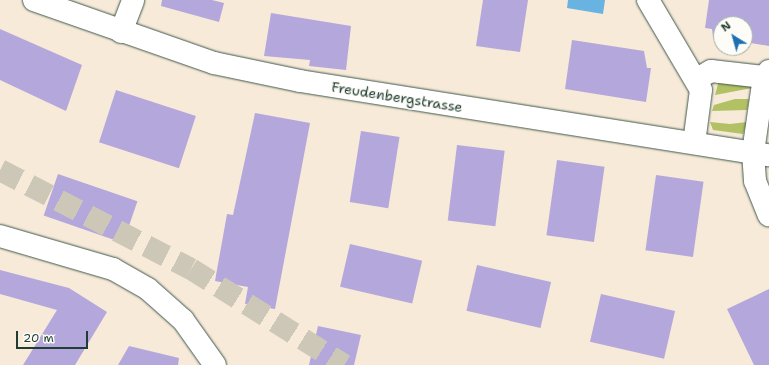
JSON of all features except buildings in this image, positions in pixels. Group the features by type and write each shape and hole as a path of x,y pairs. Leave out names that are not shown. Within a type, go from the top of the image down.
{"street":[{"name":"Freudenbergstrasse","path":"34,0 120,32 214,63 300,81 761,154"},
{"path":"120,32 133,0"},
{"path":"648,0 697,79 701,90 694,143"},
{"path":"697,79 711,71 767,74 761,154 755,181 769,215"},
{"path":"0,236 113,269 148,289 183,320 215,365"}],"green space":[{"path":"719,80 751,84 752,88 715,95"},
{"path":"735,99 749,99 747,110 712,111 714,105"},
{"path":"710,122 730,124 747,122 743,134 713,130"}],"water":[{"path":"568,0 605,0 603,14 567,8"}],"tunnel":[{"path":"0,170 191,269 344,365"}]}
